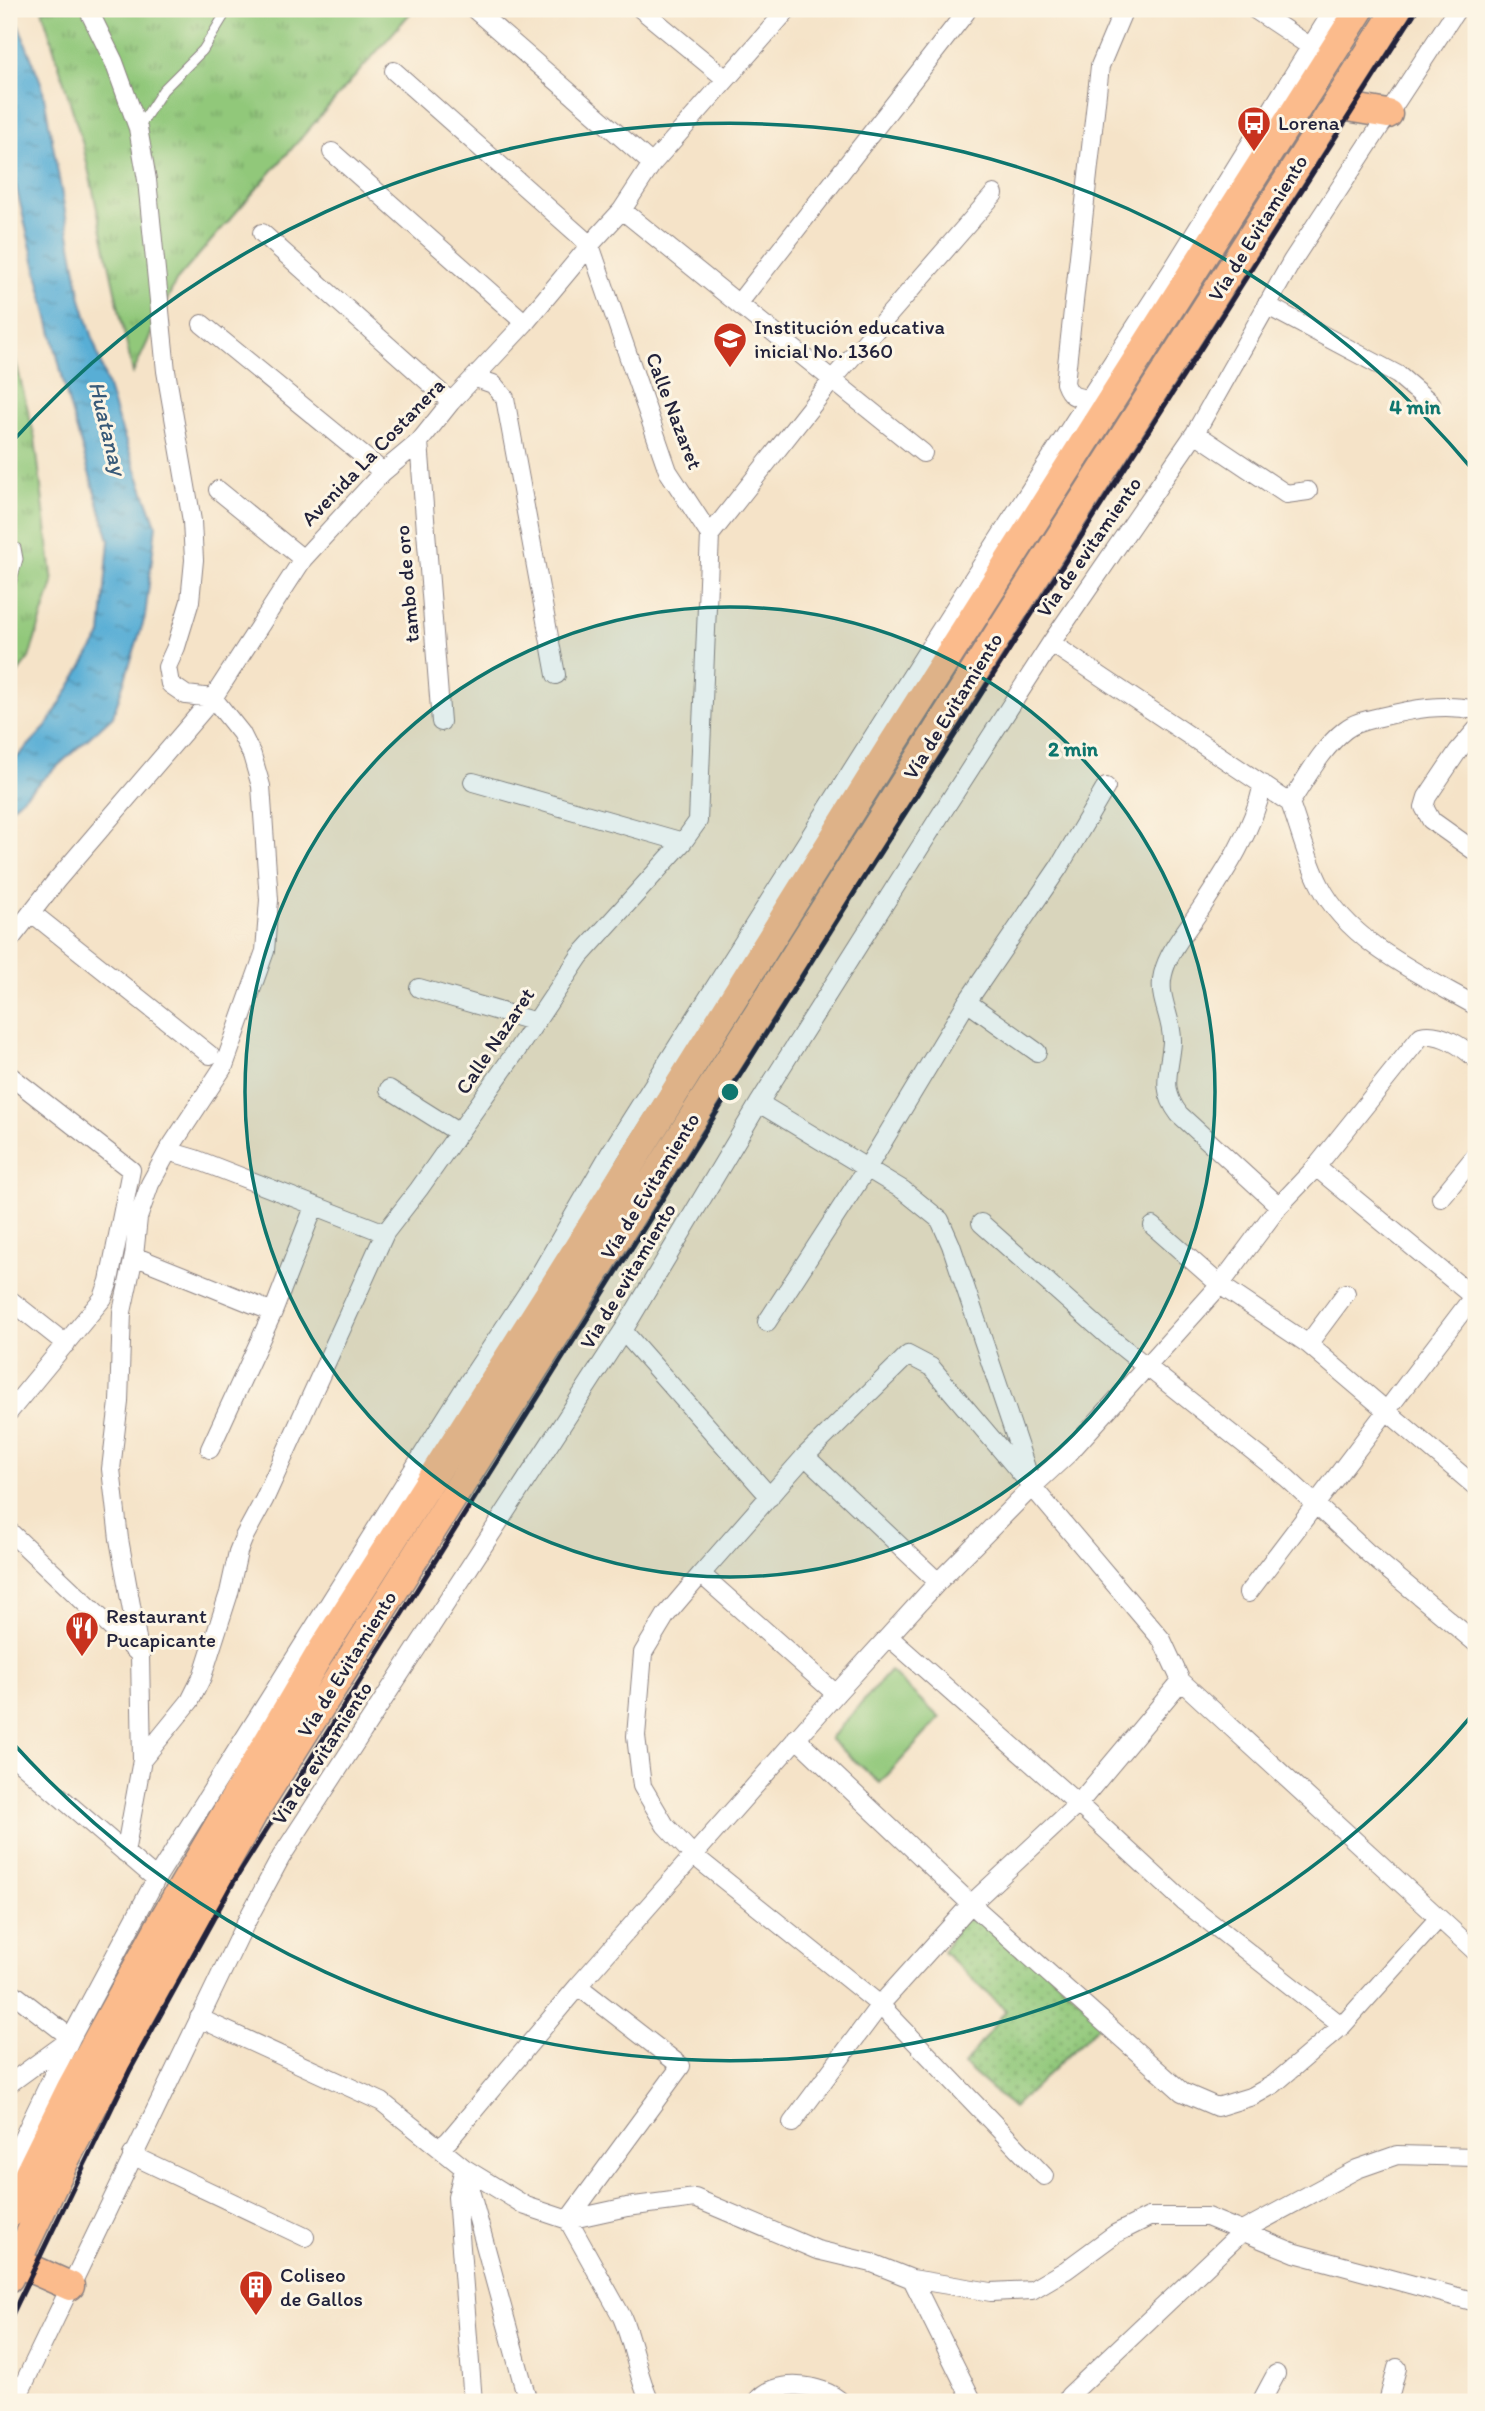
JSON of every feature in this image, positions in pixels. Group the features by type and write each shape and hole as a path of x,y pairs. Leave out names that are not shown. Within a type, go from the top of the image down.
{"highway":[{"name":"Vía de Evitamiento","path":"9,2214 71,2088 166,1915 319,1655 490,1388 880,762 1360,9"},
{"name":"Vía de Evitamiento","path":"13,2270 67,2156 137,2022 254,1812 1397,9"},
{"path":"1336,105 1388,114"},
{"path":"13,2270 70,2286"}],"street":[{"path":"88,9 114,62 138,128 147,180 166,371 192,521 194,560 190,601 167,667 170,684 186,695 213,698 241,733 261,786 269,900 265,951 224,1066 168,1151 150,1184 138,1219 134,1256 122,1312 119,1402 111,1469 119,1539 141,1655 142,1760"},
{"path":"474,9 652,163"},
{"path":"640,9 726,79"},
{"name":"Avenida La Costanera","path":"9,941 56,881 213,698 303,559 383,472 419,442 451,402 525,323 622,210 652,163 788,9"},
{"path":"1089,399 1073,397 1068,393 1065,383 1100,66 1124,9"},
{"path":"1254,9 1311,47"},
{"path":"9,2166 71,2038 156,1879 461,1392 541,1272 610,1153 1174,267 1334,9"},
{"name":"Via de evitamiento","path":"15,2402 132,2154 245,1924 281,1857 623,1331 759,1103 1051,643 1195,433 1292,261 1457,9"},
{"path":"738,304 966,10"},
{"path":"394,71 590,245"},
{"path":"332,152 525,323"},
{"path":"710,535 833,379 994,194"},
{"path":"622,210 923,453"},
{"path":"262,233 451,402"},
{"name":"Calle Nazaret","path":"125,1853 142,1760 190,1701 202,1677 244,1537 264,1500 384,1233 459,1133 580,956 683,842 698,821 710,535 668,471 590,245"},
{"path":"1266,305 1398,375 1431,403"},
{"path":"202,324 383,472"},
{"path":"476,378 493,384 505,398 556,676"},
{"path":"1195,433 1286,494 1308,491"},
{"name":"tambo de oro","path":"419,442 441,722"},
{"path":"218,490 303,559"},
{"path":"1051,643 1290,803 1320,886 1346,921 1373,946 1476,1006"},
{"path":"1290,803 1342,732 1352,725 1415,709 1442,706 1476,710"},
{"path":"1476,730 1427,797 1424,807 1431,820 1476,852"},
{"path":"473,782 683,842"},
{"path":"1263,784 1255,815 1217,884 1172,954 1164,972 1161,990 1172,1034 1167,1081 1169,1101 1179,1114 1279,1206"},
{"path":"767,1322 867,1168 967,1002 1059,867 1106,787"},
{"path":"32,913 210,1055"},
{"path":"419,988 536,1022"},
{"path":"967,1002 1037,1052"},
{"path":"440,2148 692,1854 796,1738 938,1582 1068,1454 1148,1367 1220,1285 1279,1206 1316,1167 1421,1036 1427,1034 1461,1045 1476,1059"},
{"path":"9,1074 131,1170 103,1298 9,1412"},
{"path":"389,1088 459,1133"},
{"path":"759,1103 903,1190 940,1220 956,1258 1032,1487"},
{"path":"168,1151 195,1159 384,1233"},
{"path":"1441,1198 1476,1154"},
{"path":"1248,1593 1475,1296 1316,1167"},
{"path":"210,1449 272,1312 314,1207"},
{"path":"981,1223 1107,1335 1287,1478 1368,1553 1476,1643"},
{"path":"1153,1226 1220,1285 1308,1344 1476,1487"},
{"path":"134,1256 272,1312"},
{"path":"1308,1344 1346,1293"},
{"path":"9,1299 66,1344"},
{"path":"623,1331 770,1497"},
{"path":"1044,2176 880,2005 692,1854 665,1825 642,1786 636,1736 643,1653 666,1615 805,1456 908,1355 931,1367 1162,1640 1181,1681 1476,1952"},
{"path":"805,1456 938,1582"},
{"path":"9,1531 141,1655"},
{"path":"701,1574 836,1694"},
{"path":"889,1637 1184,1901 1342,2026"},
{"path":"792,2123 880,2005 971,1904 1078,1804 1181,1681"},
{"path":"796,1738 971,1904 1182,2092 1217,2106 1253,2096 1274,2084 1342,2026 1438,1919"},
{"path":"9,1753 156,1879"},
{"path":"568,2220 681,2066 578,1986"},
{"path":"9,1990 71,2038"},
{"path":"199,2018 382,2102 464,2168 526,2206 568,2220 627,2207 695,2198 817,2250 872,2263 912,2279 991,2292 1032,2290 1066,2270 1115,2234 1149,2217 1207,2217 1295,2253 1476,2302"},
{"path":"9,2084 71,2038"},
{"path":"132,2154 305,2237"},
{"path":"1070,2402 1069,2396 1244,2230 1357,2169 1397,2155 1476,2157"},
{"path":"464,2168 457,2197 473,2402"},
{"path":"464,2168 528,2402"},
{"path":"568,2220 622,2317 650,2402"},
{"path":"912,2279 973,2402"},
{"path":"1388,2402 1397,2368"},
{"path":"1261,2402 1276,2374"},
{"path":"755,2402 759,2397 780,2388 799,2385 829,2392 841,2402"}],"lane":[{"path":"138,128 163,90 203,50 228,9"},
{"path":"9,547 16,548 18,559 9,590"}],"green space":[{"path":"42,9 414,9 176,281 133,373 83,145"},
{"path":"9,335 35,438 53,583 29,658 9,684"},
{"path":"890,1671 940,1718 880,1783 830,1739"},
{"path":"971,1904 1104,2021 1013,2108 964,2065 1006,2010 943,1952"}],"water":[{"name":"Huatanay","path":"9,9 12,9 42,85 81,299 118,420 156,525 145,617 113,716 9,810 9,766 46,727 101,635 109,540 69,404 9,158"}],"railway":[{"path":"9,2321 130,2070 233,1883 858,887 1417,9"}],"place":[{"name":"Lorena","path":"1254,153"},
{"name":"Institución educativa inicial No. 1360","path":"730,369"},
{"name":"Restaurant Pucapicante","path":"82,1658"},
{"name":"Coliseo de Gallos","path":"256,2317"}]}
